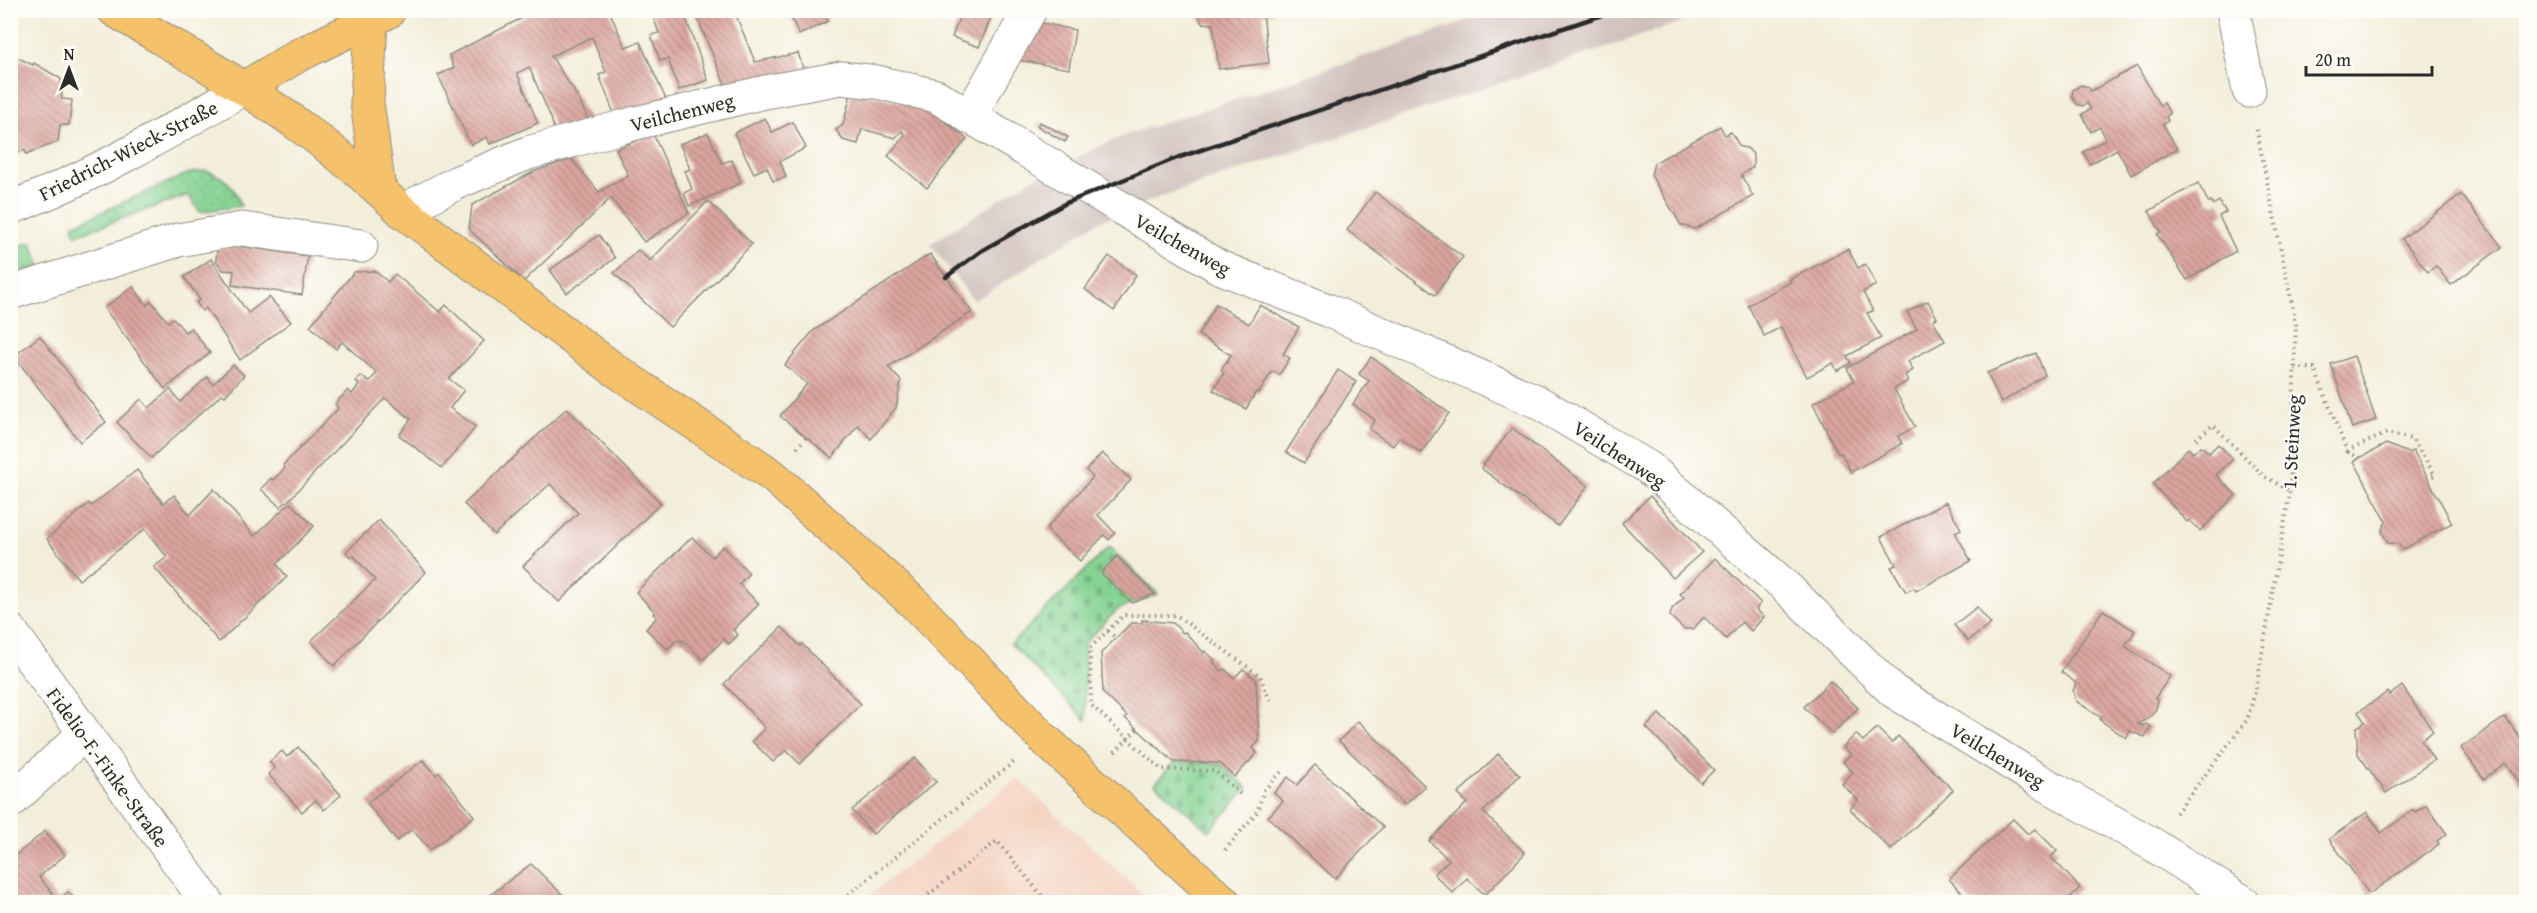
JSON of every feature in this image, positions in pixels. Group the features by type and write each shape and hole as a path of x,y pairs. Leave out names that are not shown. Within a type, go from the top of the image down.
{"main road":[{"path":"114,10 244,88 304,129 391,200 615,370 773,476 914,603 1043,738 1224,903"},
{"path":"244,88 297,56 381,15"},
{"path":"381,15 367,102 391,200"}],"street":[{"path":"969,117 1030,10"},
{"path":"2234,10 2249,91"},
{"name":"Veilchenweg","path":"391,200 458,182 528,153 636,123 765,92 841,78 877,82 936,96 1219,267 1328,310 1536,401 1649,468 1785,586 1893,691 2038,780 2152,844 2243,903"},
{"name":"Friedrich-Wieck-Straße","path":"10,208 140,149 244,88"},
{"path":"10,293 178,240 242,229 361,246"},
{"name":"Fidelio-F.-Finke-Straße","path":"10,630 207,903"},
{"path":"10,802 84,734"}],"path":[{"name":"1. Steinweg","path":"2152,844 2247,720 2256,688 2290,492 2296,324 2249,91"},
{"path":"2295,368 2314,368 2347,451 2360,458"},
{"path":"2196,439 2212,425 2264,476 2290,492"},
{"path":"2347,451 2387,433 2412,439 2435,475 2428,478"},
{"path":"1240,794 1215,771 1161,769 1091,705 1090,648 1124,615 1176,615 1260,676 1271,703"},
{"path":"1108,631 1116,638"},
{"path":"1249,675 1253,670"},
{"path":"1120,746 1137,729"},
{"path":"839,903 1043,738"},
{"path":"1220,855 1257,812 1264,790 1281,772"},
{"path":"919,903 997,841 1047,903"}],"shaded area":[{"path":"1496,11 1715,11 1160,197 1098,222 974,301 930,244 1030,180 1125,135"},
{"path":"1017,778 1152,902 861,902"}],"green space":[{"path":"207,171 229,184 236,193 241,206 200,212 188,195 76,235 73,225 189,173"},
{"path":"31,242 41,266 11,275 11,249"},
{"path":"1109,547 1158,594 1118,609 1084,644 1086,720 1011,644"},
{"path":"1174,762 1220,763 1248,788 1209,831 1155,784"}],"building":[{"path":"529,10 609,10 625,47 640,42 668,104 615,116 599,75 606,72 592,37 551,56 576,94 590,123 555,133 529,67 517,73 538,123 490,144 487,137 471,145 438,75 454,68 449,55 530,14"},
{"path":"663,10 683,10 708,80 679,90 668,59 660,61 651,35 659,33 652,14"},
{"path":"694,10 734,10 755,62 798,53 805,73 727,89"},
{"path":"788,10 824,10 828,21 799,35"},
{"path":"962,10 994,10 979,47 952,37"},
{"path":"1196,10 1273,10 1273,13 1263,14 1269,63 1219,69 1213,24 1202,23"},
{"path":"1042,23 1075,30 1069,69 1018,60"},
{"path":"10,54 33,65 34,63 61,79 62,99 72,100 69,125 60,125 58,142 26,154 25,150 10,156"},
{"path":"2137,66 2160,106 2164,103 2170,114 2166,116 2168,121 2163,124 2177,149 2131,175 2117,149 2090,164 2083,152 2106,139 2100,127 2091,132 2082,114 2091,109 2087,103 2083,106 2077,104 2072,97 2073,90 2081,85 2088,87 2091,91"},
{"path":"852,90 929,109 967,139 927,188 888,156 905,135 902,131 895,138 862,129 858,144 843,140 836,130 843,125"},
{"path":"765,118 772,132 793,122 806,148 780,161 786,177 773,181 767,167 754,173 734,133"},
{"path":"1040,122 1068,137 1065,142 1037,126"},
{"path":"1720,126 1725,135 1731,132 1740,147 1747,148 1753,154 1753,167 1741,175 1753,196 1695,229 1681,225 1651,175 1654,163"},
{"path":"708,133 722,163 732,160 741,183 689,206 684,193 692,189 685,171 690,169 680,144"},
{"path":"653,134 689,213 644,242 611,198 524,281 469,229 472,205 535,171 572,159 599,192 628,175 616,149"},
{"path":"2198,183 2209,203 2211,201 2213,205 2219,201 2226,212 2219,216 2236,251 2187,280 2157,234 2161,232 2149,211"},
{"path":"1375,192 1463,257 1435,295 1347,230"},
{"path":"2461,194 2502,247 2451,285 2436,266 2428,272 2402,239"},
{"path":"708,201 752,244 670,327 614,273 638,250 650,261"},
{"path":"599,235 615,258 567,293 550,270"},
{"path":"238,246 308,256 302,295 232,285 234,271 223,270 216,261 217,249"},
{"path":"1848,249 1858,268 1865,264 1876,285 1863,292 1873,311 1867,313 1881,338 1847,356 1851,363 1837,371 1833,363 1807,377 1781,327 1764,336 1748,305"},
{"path":"930,254 972,312 888,367 901,381 896,408 871,439 858,425 832,458 780,416 807,384 785,365 813,331"},
{"path":"1109,256 1136,275 1114,311 1085,289"},
{"path":"211,259 248,313 269,297 291,322 240,360 206,308 202,311 196,302 200,300 184,277"},
{"path":"375,271 388,282 395,274 440,312 446,305 484,341 449,379 464,390 450,408 476,427 442,468 399,435 411,419 385,398 280,507 261,489 285,468 283,465 336,411 338,408 335,404 348,390 352,394 359,385 356,381 361,376 369,382 377,373 342,342 336,349 310,326 354,272"},
{"path":"133,287 147,305 151,301 168,322 173,318 185,332 191,328 210,353 165,389 104,308"},
{"path":"1928,301 1937,318 1933,320 1945,341 1908,361 1913,370 1905,375 1908,381 1894,389 1915,427 1898,436 1902,444 1851,472 1841,453 1838,454 1813,403 1854,381 1847,368 1917,329 1907,312"},
{"path":"1216,304 1249,324 1260,305 1299,327 1283,354 1290,358 1279,375 1272,371 1246,409 1213,390 1224,373 1221,370 1231,355 1198,335"},
{"path":"40,336 106,422 80,442 14,356"},
{"path":"2036,353 2045,375 2001,403 1987,373"},
{"path":"2354,356 2376,420 2352,428 2331,364"},
{"path":"1371,357 1449,413 1421,453 1399,437 1393,446 1369,429 1375,420 1353,404 1369,381 1359,374"},
{"path":"233,365 244,375 225,396 222,394 151,458 117,422 141,399 149,408 170,389 180,402 207,377 213,384"},
{"path":"1338,370 1356,382 1304,463 1286,452"},
{"path":"567,408 661,503 559,602 523,566 578,513 550,484 494,535 464,504"},
{"path":"1512,428 1588,486 1558,526 1481,468"},
{"path":"2218,444 2233,459 2216,475 2236,495 2200,531 2189,520 2187,522 2153,484 2188,448 2193,453 2201,446 2209,453"},
{"path":"2386,444 2408,453 2413,451 2452,523 2402,550 2399,544 2388,543 2382,532 2386,521 2354,461"},
{"path":"1102,453 1131,480 1098,515 1115,533 1109,540 1104,535 1080,561 1046,529 1093,477 1086,470"},
{"path":"137,470 163,503 174,495 190,515 214,489 254,536 290,503 314,526 277,564 287,577 219,642 154,567 167,557 145,529 79,580 47,539 89,503 91,506"},
{"path":"1650,496 1702,552 1673,578 1622,523"},
{"path":"1946,502 1961,529 1955,532 1971,561 1916,591 1914,588 1906,592 1891,567 1896,565 1881,537"},
{"path":"379,520 426,572 334,666 311,641 375,580 354,556 351,558 346,552"},
{"path":"692,537 712,557 723,546 749,573 739,584 759,604 733,630 738,635 729,644 724,639 703,660 683,640 681,642 678,639 667,649 646,629 657,617 636,592"},
{"path":"1117,556 1155,594 1132,603 1101,573"},
{"path":"1715,558 1761,603 1756,609 1764,617 1751,631 1742,622 1726,639 1704,617 1693,629 1684,629 1670,616 1672,609 1684,597 1680,594"},
{"path":"1977,607 1991,624 1968,641 1954,625"},
{"path":"2103,610 2135,631 2125,646 2170,676 2155,698 2158,700 2156,709 2150,717 2138,724 2151,727 2145,737 2130,731 2126,738 2100,720 2102,718 2076,701 2073,691 2076,683 2061,672"},
{"path":"1142,620 1173,623 1183,633 1185,632 1204,653 1205,651 1215,660 1213,662 1222,671 1225,669 1234,678 1243,669 1256,679 1259,741 1253,748 1257,753 1235,777 1220,763 1174,762 1125,718 1127,716 1103,693 1101,653 1131,623 1142,623"},
{"path":"782,627 861,704 800,764 786,750 773,762 752,741 765,728 724,684"},
{"path":"1830,681 1858,708 1832,734 1804,707"},
{"path":"2402,686 2433,731 2421,741 2434,760 2386,793 2358,754 2356,728 2365,722 2358,712 2388,692 2390,695"},
{"path":"1659,714 1714,770 1701,783 1646,727"},
{"path":"2505,717 2526,746 2526,786 2524,788 2505,763 2484,779 2461,748"},
{"path":"1358,721 1425,786 1405,805 1339,741"},
{"path":"1877,728 1892,743 1898,736 1953,790 1891,850 1850,809 1858,800 1842,784 1853,772 1843,762 1851,754 1843,747 1856,734 1863,741"},
{"path":"298,747 341,795 324,810 316,800 302,812 268,774 275,768 269,762 282,751 287,757"},
{"path":"1498,754 1520,775 1483,812 1525,853 1485,895 1467,878 1453,893 1434,874 1449,860 1429,841 1467,803 1458,794"},
{"path":"915,758 936,782 873,834 852,810"},
{"path":"423,760 436,775 439,772 474,816 430,850 412,829 397,841 367,803"},
{"path":"1315,765 1383,827 1335,879 1268,817 1283,801 1274,793 1288,777 1297,785"},
{"path":"2426,805 2447,834 2437,841 2439,844 2369,894 2329,839 2367,812 2381,833 2413,810 2415,812"},
{"path":"2013,819 2028,834 2035,829 2057,851 2051,857 2080,888 2065,902 1971,902 1949,879"},
{"path":"45,831 65,855 39,877 58,900 68,892 77,902 10,902 10,860"},
{"path":"531,864 569,901 481,902"}],"railway":[{"path":"946,277 981,251 1066,203 1177,158 1617,10"}]}
